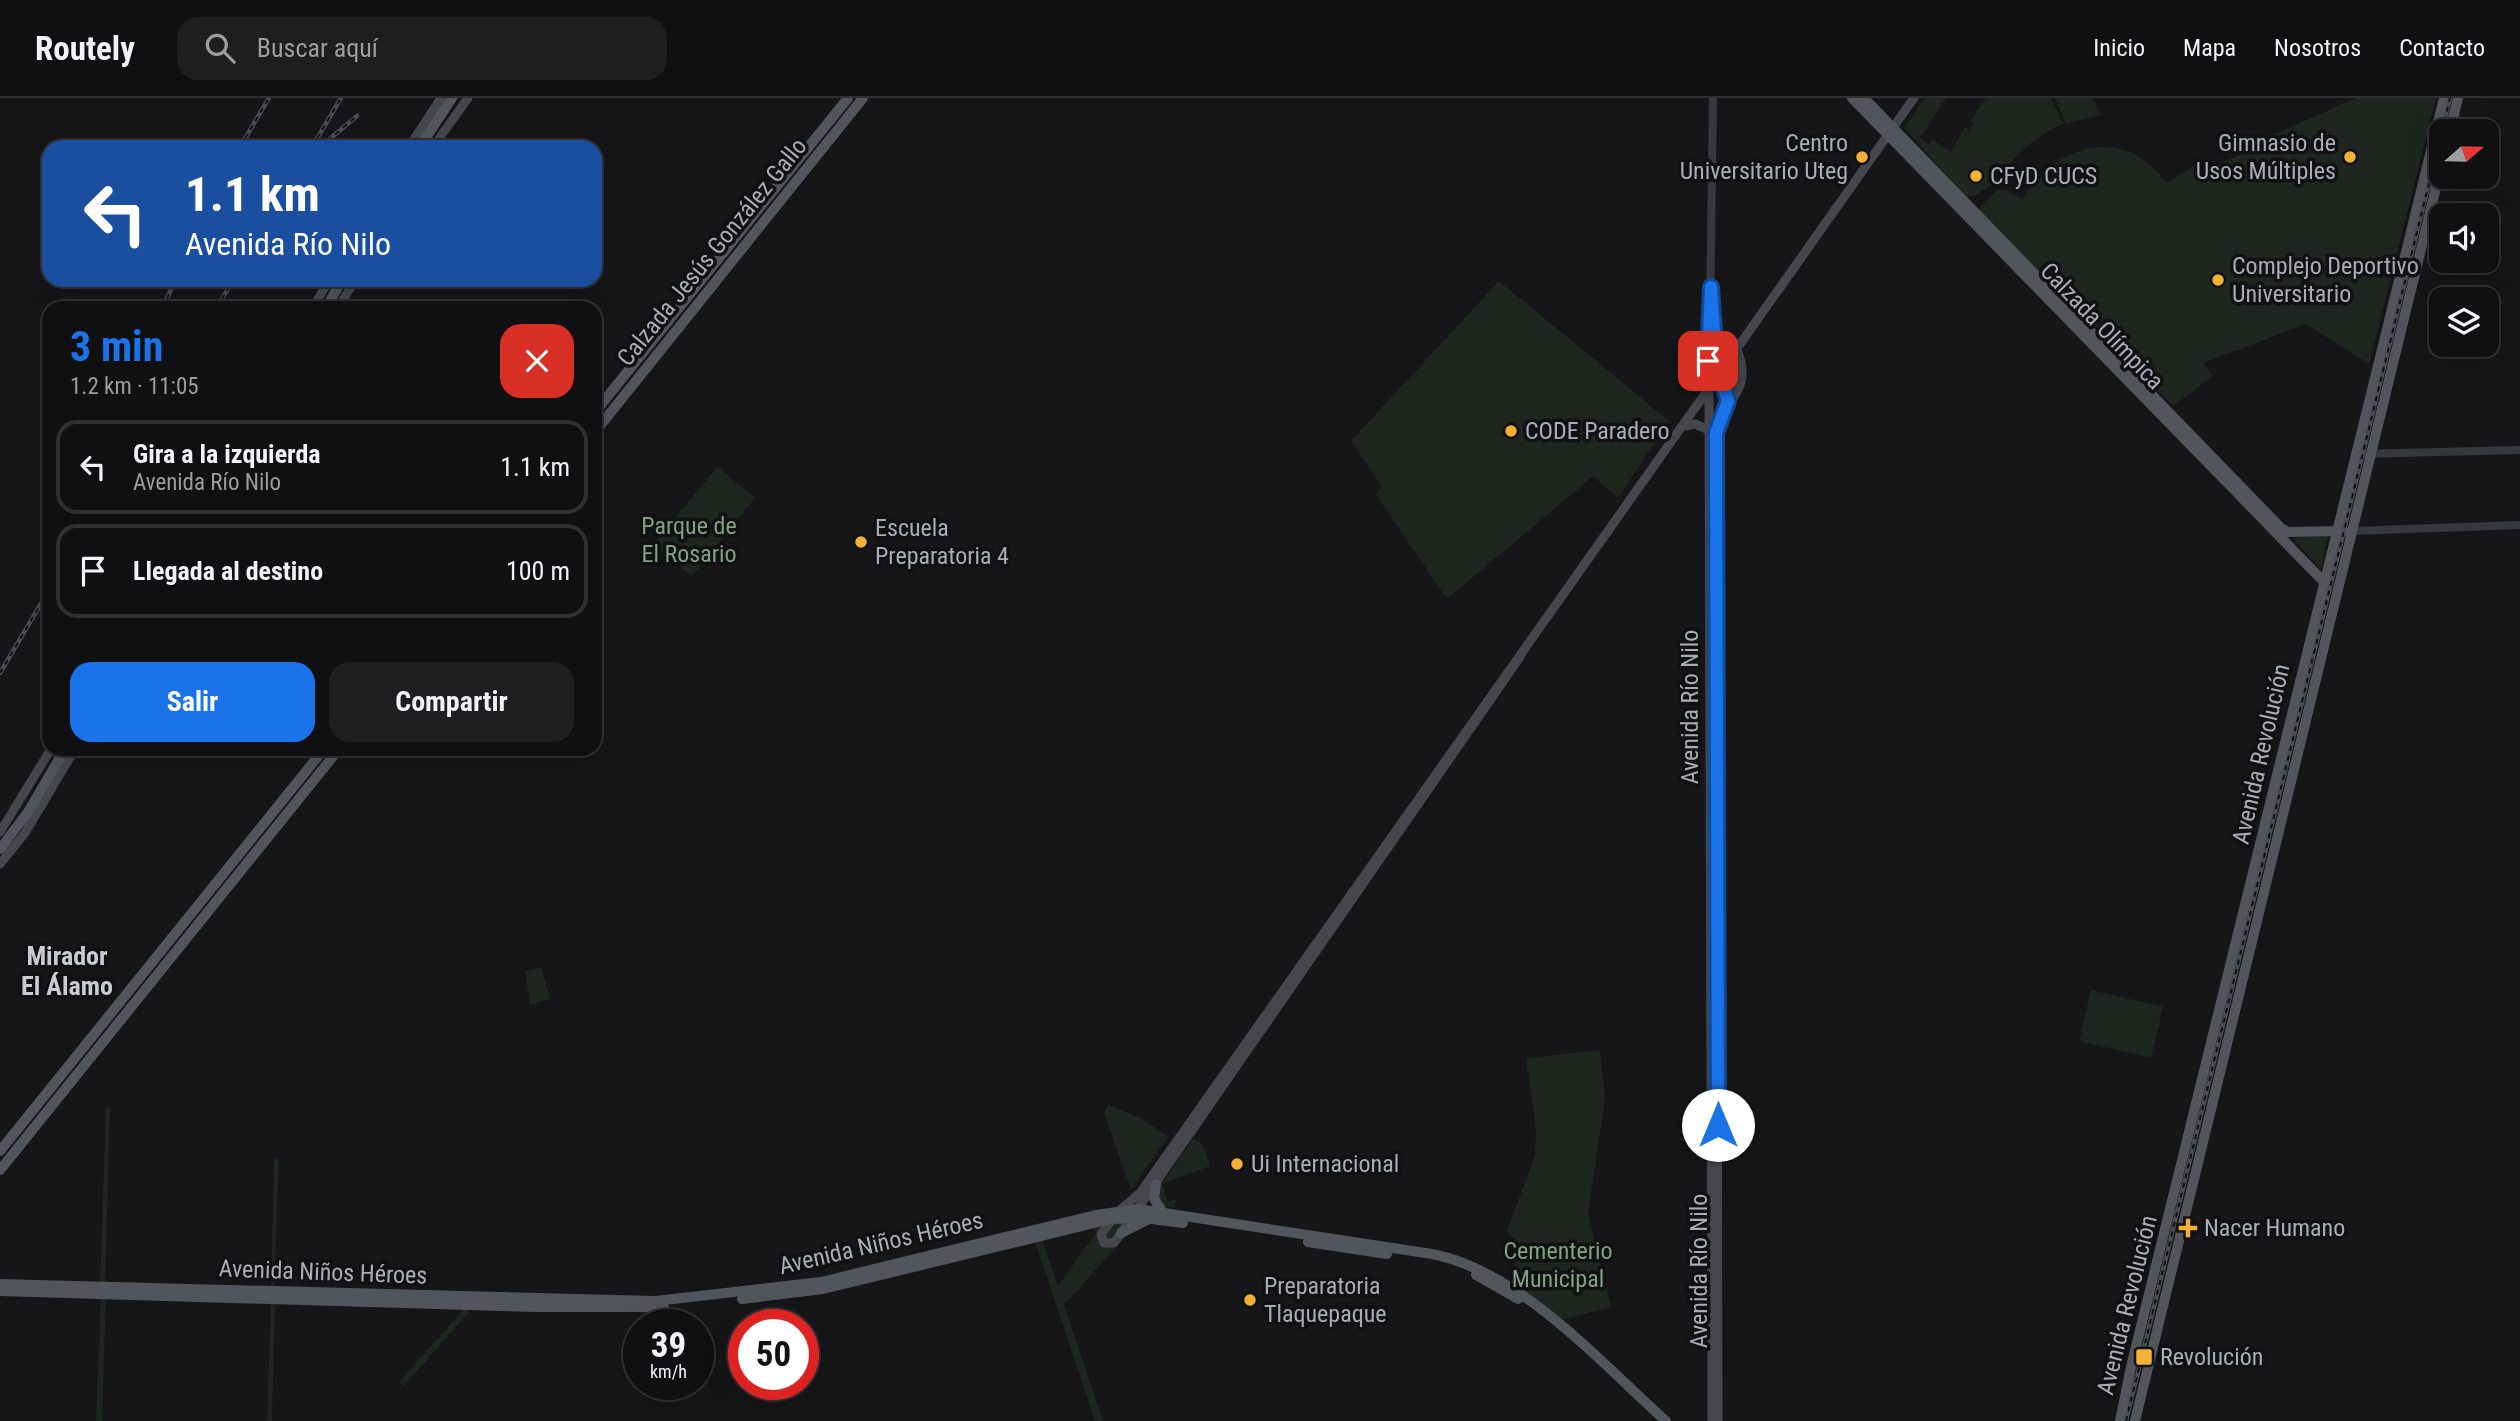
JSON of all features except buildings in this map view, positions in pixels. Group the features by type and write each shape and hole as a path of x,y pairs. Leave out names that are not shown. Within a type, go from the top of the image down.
{"main road":[{"path":"414,140 441,98"},
{"path":"425,140 452,98"},
{"path":"437,140 449,120 468,98"},
{"name":"Calzada Jesús González Gallo","path":"602,403 848,98"},
{"name":"Calzada Jesús González Gallo","path":"602,423 863,98"},
{"name":"Calzada Olímpica","path":"1852,98 1891,132 2281,528 2288,533 2351,531"},
{"name":"Calzada Olímpica","path":"1864,98 1891,132 2230,489 2324,581 2334,598"},
{"path":"1520,657 1135,1214 1111,1245 1102,1241 1101,1234 1111,1219 1140,1193 1914,98"},
{"name":"Avenida Revolución","path":"2120,1421 2444,98"},
{"path":"2453,119 2458,98"},
{"name":"Avenida Revolución","path":"2134,1421 2436,189"},
{"path":"723,272 734,242"},
{"path":"1728,409 1742,377 1742,365 1737,350"},
{"name":"Avenida Río Nilo","path":"1712,1421 1713,596 1716,433 1728,409 1728,395 1720,375"},
{"name":"Avenida Río Nilo","path":"1709,390 1713,596 1718,1421"},
{"path":"1684,426 1695,424 1709,429"},
{"path":"0,832 47,756"},
{"path":"0,849 28,812 61,756"},
{"path":"0,864 26,832 71,756"},
{"path":"0,1152 318,756"},
{"path":"0,1170 333,756"},
{"path":"255,833 276,828"},
{"path":"1156,1184 1155,1203 1167,1214"},
{"name":"Avenida Niños Héroes","path":"0,1284 656,1301 821,1282 1120,1210 1151,1218 1435,1261 1469,1272 1522,1301 1658,1421"},
{"name":"Avenida Niños Héroes","path":"0,1292 639,1309 823,1289 1111,1219 1135,1214 1167,1214 1432,1254 1465,1263 1500,1279 1526,1297 1666,1421"},
{"path":"1121,1233 1151,1218"}],"street":[{"name":"Avenida Río Nilo","path":"1709,390 1713,98"},
{"name":"Avenida Río Nilo","path":"1711,287 1715,361 1720,375"},
{"path":"2357,454 2370,456 2520,450"},
{"path":"2351,531 2520,525"}],"green space":[{"path":"1925,98 1946,98 1920,138 1929,145 1933,140 1951,152 1965,127 1969,130 1974,123 1971,120 1986,98 2051,98 2063,124 2027,146 1990,186 1967,197 1904,128"},
{"path":"2055,98 2093,98 2101,115 2066,123"},
{"name":"Complejo Deportivo Universitario","path":"2356,98 2436,98 2369,364 2306,324 2203,363 2213,376 2173,406 1978,210 1997,190 2006,190 2022,199 2036,180 2053,165 2072,154 2091,148 2112,147 2131,153 2150,164 2166,183 2202,161 2206,169 2245,153 2262,140"},
{"name":"CODE Paradero","path":"1499,281 1669,421 1618,498 1593,476 1447,599 1376,495 1382,487 1351,441"},
{"name":"Parque de El Rosario","path":"717,467 755,498 692,576 653,545"},
{"path":"2328,536 2321,570 2292,538"},
{"path":"541,967 550,999 530,1005 525,971"},
{"path":"2091,990 2163,1007 2151,1058 2079,1041"},
{"name":"Cementerio Municipal","path":"1600,1050 1605,1098 1588,1213 1611,1307 1560,1320 1519,1287 1513,1254 1520,1248 1507,1230 1535,1156 1536,1128 1526,1058"},
{"path":"1108,1105 1142,1119 1168,1137 1131,1189 1104,1113"},
{"path":"106,1107 110,1109 105,1286 100,1287"},
{"path":"1194,1138 1202,1144 1210,1166 1162,1184 1168,1202 1176,1199 1175,1207 1164,1206 1157,1194 1158,1189"},
{"path":"274,1158 279,1158 274,1288 271,1289"},
{"path":"1123,1222 1128,1234 1064,1305 1103,1421 1095,1421 1035,1242 1042,1240 1058,1286 1096,1233 1094,1228"},
{"path":"101,1295 106,1296 102,1421 96,1421"},
{"path":"275,1300 272,1421 267,1421 271,1301"},
{"path":"465,1308 469,1312 404,1386 399,1382"}],"railway":[{"path":"244,140 269,98"},
{"path":"316,140 341,98"},
{"path":"2445,119 2450,98"},
{"path":"328,140 357,116"},
{"path":"2126,1421 2429,183"},
{"path":"166,301 172,287"},
{"path":"221,301 229,287"},
{"path":"0,673 42,602"}],"place":[{"name":"Centro Universitario Uteg","path":"1862,157"},
{"name":"Gimnasio de Usos Múltiples","path":"2350,157"},
{"name":"CFyD CUCS","path":"1976,176"},
{"name":"Complejo Deportivo Universitario","path":"2218,280"},
{"name":"CODE Paradero","path":"1511,431"},
{"name":"Escuela Preparatoria 4","path":"861,542"},
{"name":"Ui Internacional","path":"1237,1164"},
{"name":"Nacer Humano","path":"2188,1228"},
{"name":"Preparatoria Tlaquepaque","path":"1250,1300"},
{"name":"Revolución","path":"2144,1357"}],"district":[{"name":"Mirador El Álamo","path":"67,970"}],"route":[{"path":"1708,361 1711,287 1716,365 1728,395 1728,409 1716,433 1718,1125"}]}
